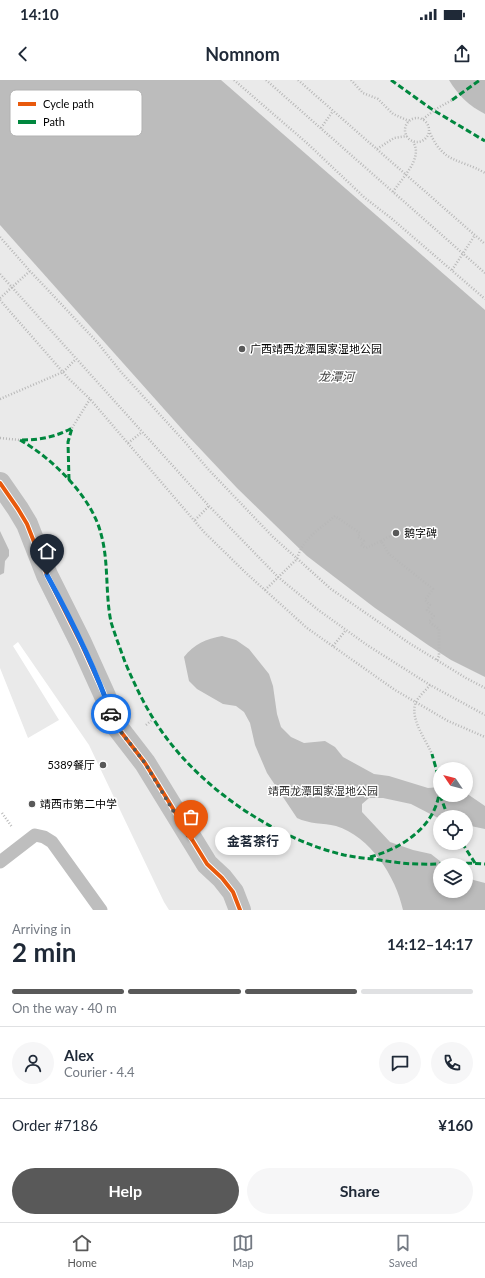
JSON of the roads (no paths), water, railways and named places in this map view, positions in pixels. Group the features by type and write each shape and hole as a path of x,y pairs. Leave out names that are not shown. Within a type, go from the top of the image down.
{"street":[{"path":"0,483 27,524 47,575 81,643 118,728 145,763 191,841 207,864 222,878 233,892 240,910"}],"lane":[{"path":"0,862 35,835 44,837 52,842 101,910"}],"water":[{"name":"龙潭河","path":"0,80 221,80 485,310 485,677 451,660 428,645 375,608 307,556 237,488 189,437 0,225"},
{"path":"449,80 485,80 485,114 464,100"},
{"path":"0,531 9,550 9,556 5,561 4,573 0,575"},
{"path":"222,636 236,640 249,649 269,674 273,686 277,714 281,727 291,737 304,743 325,741 335,747 343,757 374,774 389,776 428,788 433,788 433,802 473,802 473,798 485,806 485,829 473,826 473,810 433,810 433,815 411,804 383,798 369,798 362,804 362,812 390,842 413,850 431,854 436,858 433,858 433,898 473,898 473,880 485,883 485,910 403,910 400,897 388,872 380,859 360,839 348,831 336,826 297,818 267,773 255,745 250,723 244,712 236,706 223,704 197,689 189,681 184,657 188,652 201,643"}],"place":[{"name":"广西靖西龙潭国家湿地公园","path":"242,349"},
{"name":"鹅字碑","path":"396,533"},
{"name":"5389餐厅","path":"103,765"},
{"name":"靖西市第二中学","path":"32,804"},
{"name":"金茗茶行","path":"191,841"}],"park label":[{"name":"靖西龙潭国家湿地公园","path":"323,791"}]}
